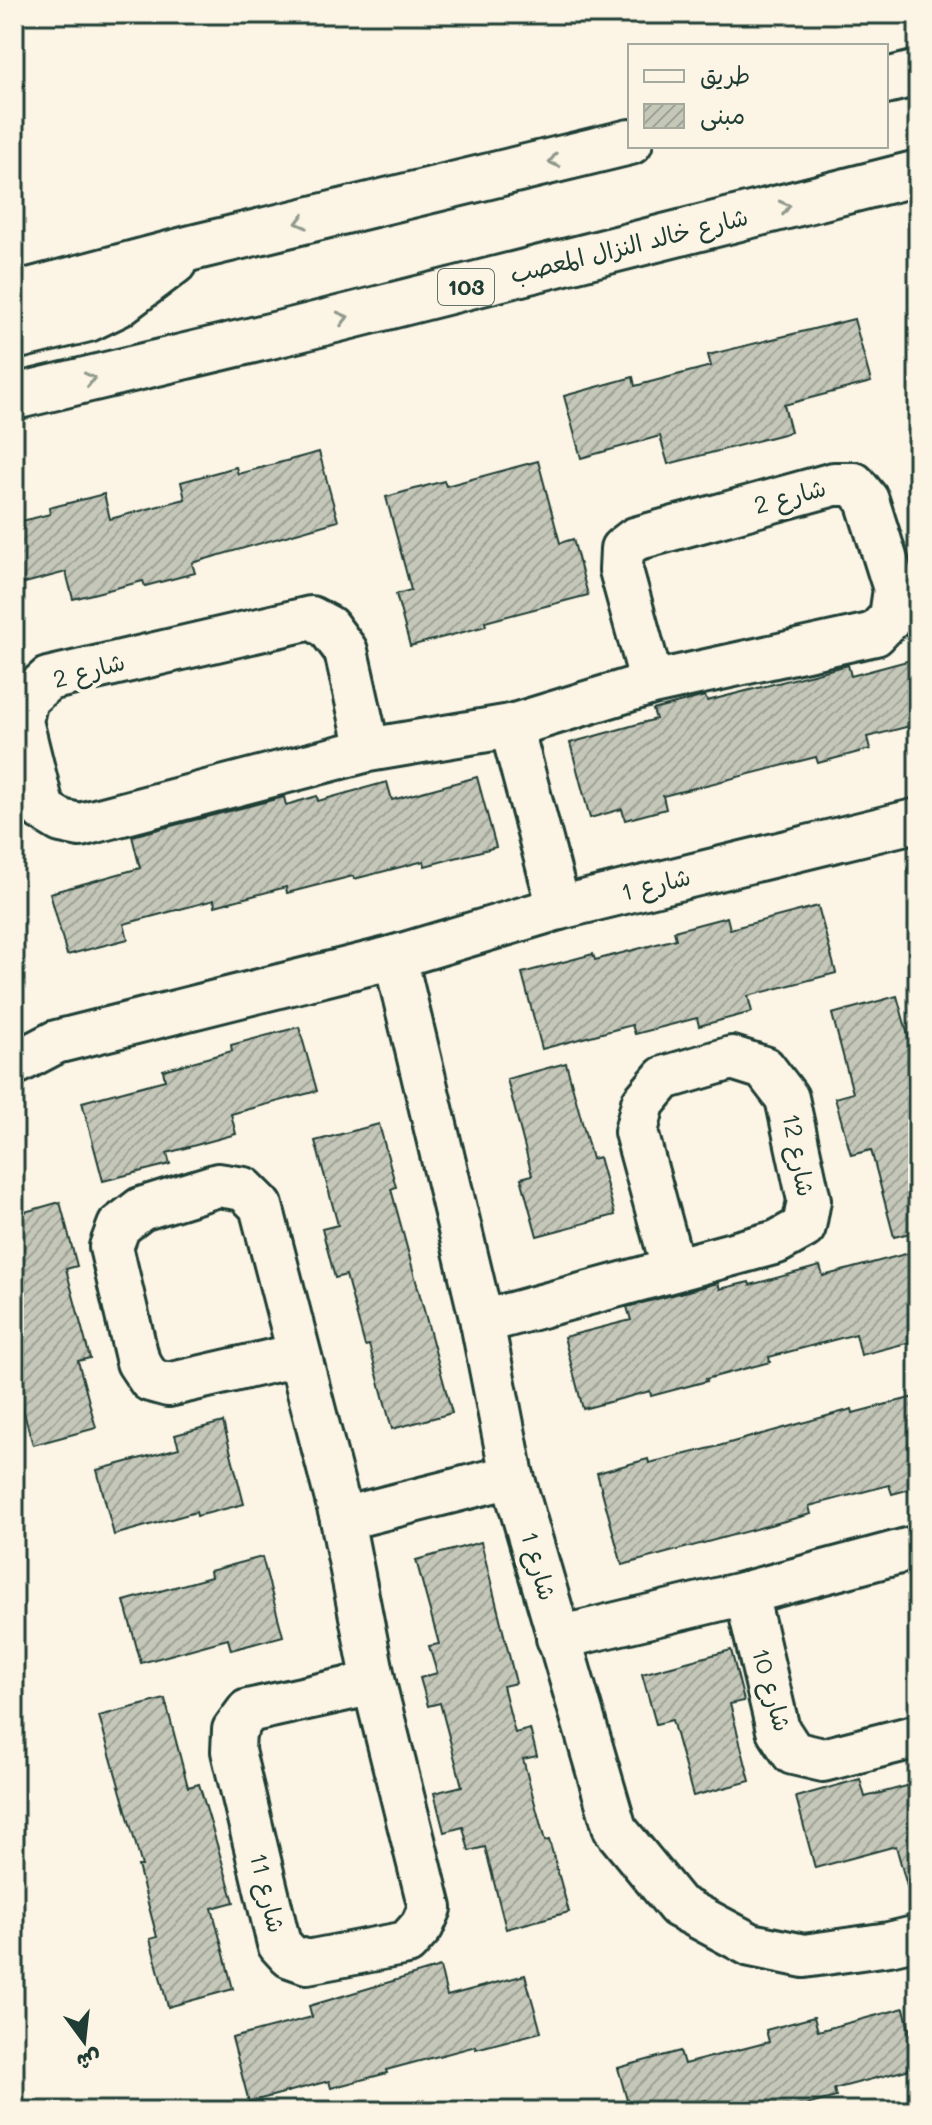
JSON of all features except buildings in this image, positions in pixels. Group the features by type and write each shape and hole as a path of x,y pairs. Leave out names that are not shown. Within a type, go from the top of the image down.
{"main road":[{"path":"888,80 918,73"},
{"path":"14,295 192,248 628,142"},
{"name":"شارع خالد النزال المعصب","path":"14,397 291,331 918,173"},
{"path":"14,262 192,248"},
{"path":"14,337 88,319 117,305 192,248"}],"street":[{"name":"شارع 2","path":"368,750 346,651 328,627 311,618 48,679 26,699 21,721 43,810 61,821 80,825 368,750 511,726 652,683 875,634 891,617 895,589 867,500 854,484 834,484 635,539 622,549 621,570 652,683"},
{"path":"511,726 559,908"},
{"name":"شارع 1","path":"14,1064 56,1042 395,957 559,908 918,820"},
{"name":"شارع 1","path":"395,957 482,1322 512,1476 615,1829 678,1906 751,1945 804,1956 918,1937"},
{"name":"شارع 1","path":"14,1034 56,1042"},
{"name":"شارع 12","path":"482,1322 777,1242 804,1227 809,1200 787,1098 764,1068 732,1058 664,1078 643,1103 636,1132 673,1268"},
{"name":"شارع 11","path":"298,1355 168,1385 150,1380 138,1362 111,1247 119,1226 141,1209 218,1185 244,1189 261,1206 342,1519 374,1683 430,1908 422,1926 407,1943 307,1962 290,1956 279,1944 233,1751 234,1730 248,1711 374,1683"},
{"path":"342,1519 512,1476"},
{"path":"558,1638 746,1593 918,1547"},
{"name":"شارع 10","path":"746,1593 778,1730 793,1753 823,1760 918,1736"}]}
